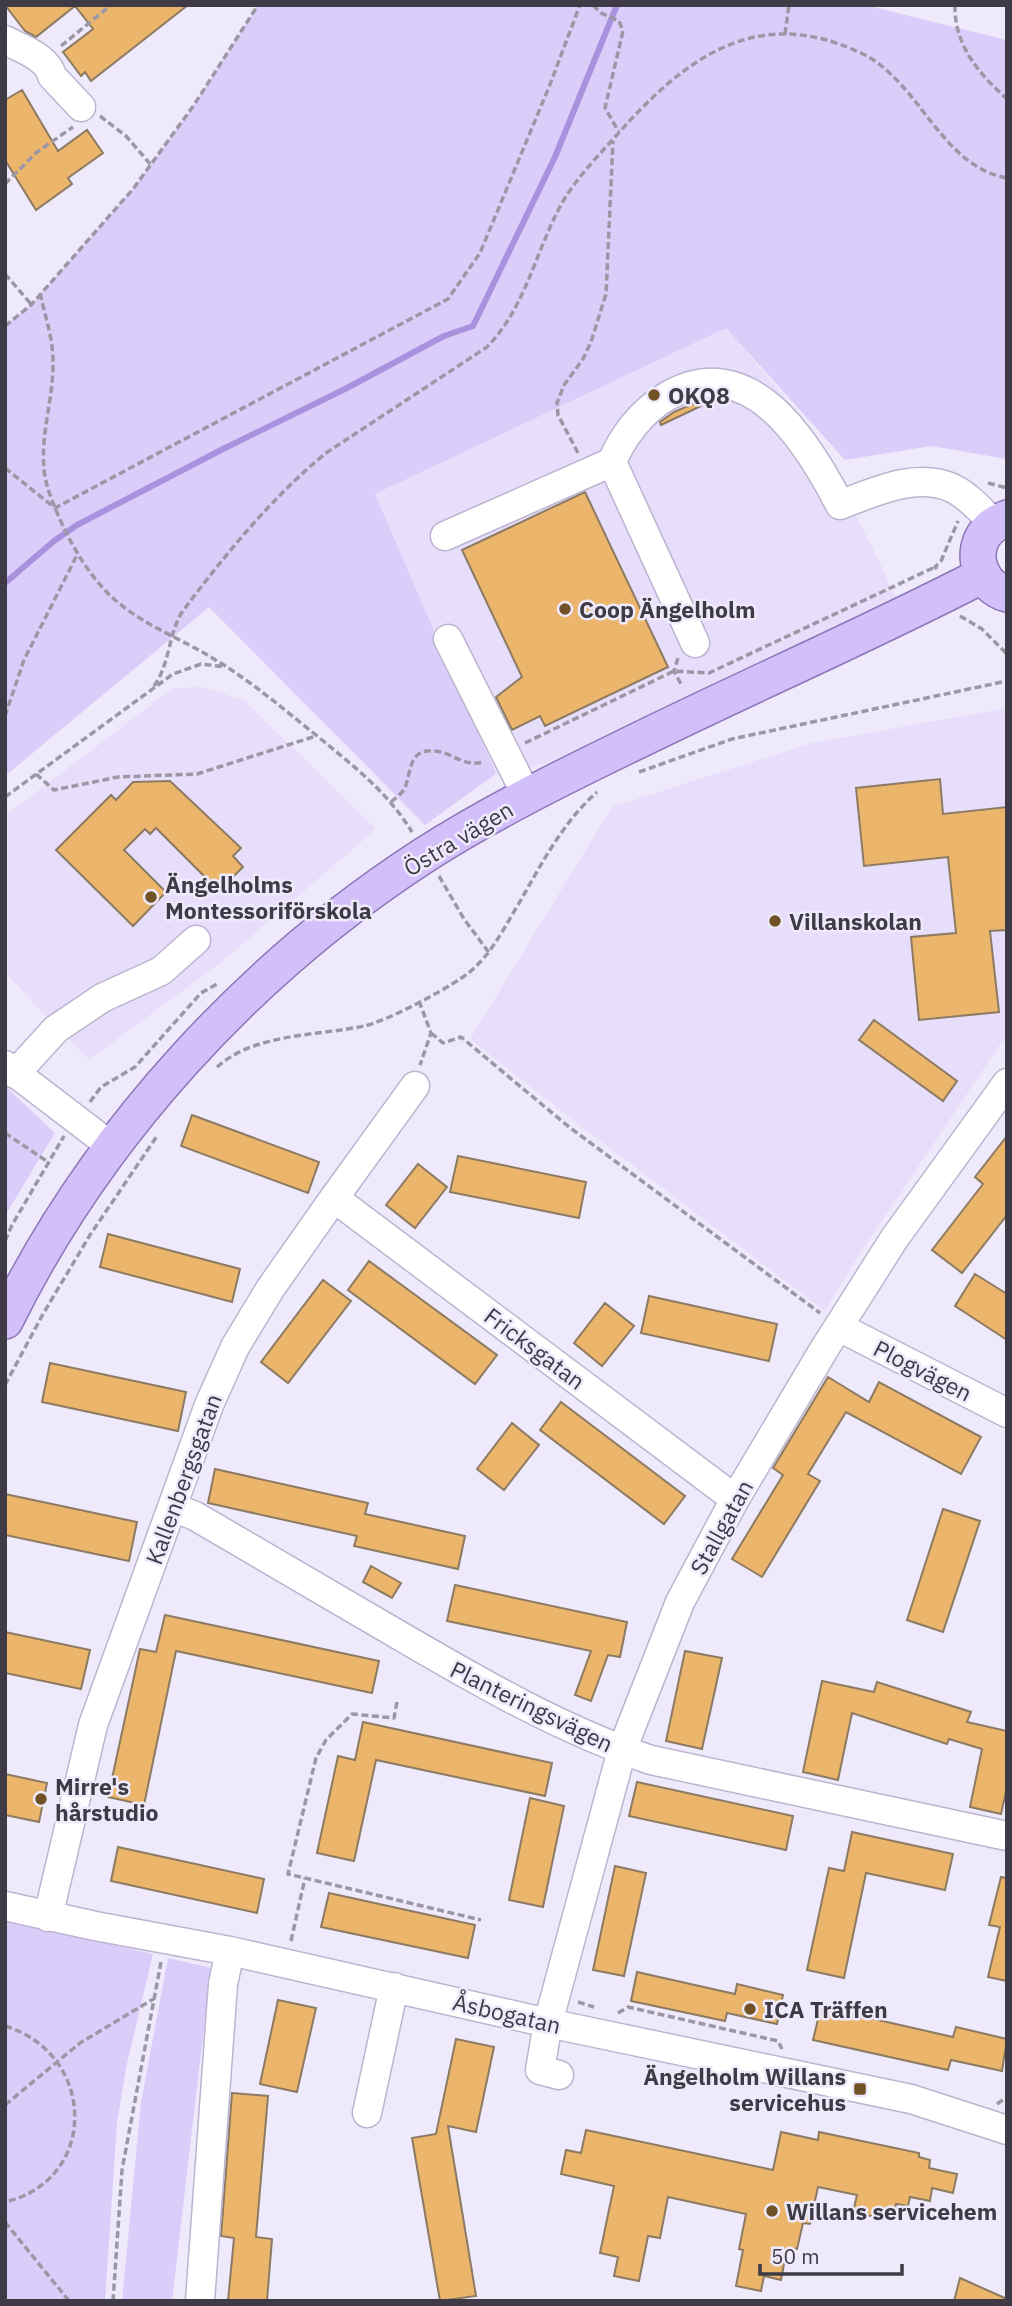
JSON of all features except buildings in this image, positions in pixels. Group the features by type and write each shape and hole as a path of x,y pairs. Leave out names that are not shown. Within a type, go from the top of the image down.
{"main road":[{"name":"Östra vägen","path":"5,1321 33,1269 111,1146 192,1051 249,992 304,944 364,897 415,862 527,796 677,721 995,585 978,562 979,547 985,534 1001,521"}],"street":[{"path":"5,40 43,61 78,116"},
{"path":"445,536 600,467 660,400 699,382 721,383 751,393 769,405 786,421 820,467 840,505 906,484 933,483 954,488 1001,521"},
{"path":"600,467 695,643"},
{"path":"448,639 527,796"},
{"path":"111,1146 10,1070 56,1029 102,998 161,971 196,940"},
{"name":"Stallgatan","path":"559,2075 540,2070 548,2023 622,1750 680,1602 699,1562 736,1499 894,1239 1007,1083"},
{"name":"Kallenbergsgatan","path":"48,1917 93,1725 209,1405 235,1348 270,1289 415,1086"},
{"name":"Fricksgatan","path":"334,1198 736,1499"},
{"name":"Plogvägen","path":"839,1327 1007,1413"},
{"name":"Planteringsvägen","path":"173,1507 195,1517 446,1663 544,1716 622,1750 651,1760 1007,1836"},
{"name":"Åsbogatan","path":"5,1906 48,1917 230,1951 548,2023 911,2099 1007,2130"},
{"path":"200,2301 223,1984 230,1951"},
{"path":"367,2113 394,1987"}],"path":[{"path":"43,61 111,5"},
{"path":"5,326 31,305 151,165 194,106 258,5"},
{"path":"55,508 448,299 480,253 550,87 580,5"},
{"path":"593,5 601,13 619,21 623,32 605,108 619,132"},
{"path":"785,34 789,5"},
{"path":"955,5 958,34 970,58 990,84 1007,99"},
{"path":"154,686 165,668 177,620 261,516 302,473 362,428 470,359 497,337 518,305 545,238 578,178 658,93 714,51 750,36 785,34 836,43 883,66 896,77 960,153 989,174 1007,178"},
{"path":"5,184 78,116 95,112 126,136 151,165"},
{"path":"600,467 558,415 557,403 564,385 583,359 591,342 606,294 613,139"},
{"path":"5,274 31,305"},
{"path":"40,293 53,361 42,465 55,508 78,553 113,598 126,609 265,692 365,775 391,802 412,832"},
{"path":"5,468 55,508"},
{"path":"5,716 24,660 78,553"},
{"path":"391,802 405,788 410,765 421,754 436,751 458,761 476,764 505,753 674,671 709,673 935,567"},
{"path":"5,797 154,686 188,667 214,664 227,667"},
{"path":"636,773 701,748 744,736 1007,681"},
{"path":"36,774 54,790 118,776 197,774 316,736"},
{"path":"211,1073 235,1054 258,1044 366,1026 459,980 489,954 565,826 597,792"},
{"path":"433,866 464,919 489,954"},
{"path":"419,1001 431,1033 443,1043 461,1037 569,1127 839,1327"},
{"path":"415,1086 431,1033"},
{"path":"5,1241 48,1162 75,1120"},
{"path":"5,1133 48,1162"},
{"path":"5,1385 90,1235 159,1133"},
{"path":"397,1702 394,1718 352,1714 327,1740 316,1758 288,1874 481,1920"},
{"path":"286,1963 305,1878"},
{"path":"113,2301 122,2169 165,1939"},
{"path":"5,2105 80,2043 155,1998"},
{"path":"5,2026 35,2038 58,2060 71,2085 75,2100 73,2136 57,2168 41,2185 23,2196 5,2202"},
{"path":"5,2222 69,2301"}],"shaded area":[{"path":"258,5 865,5 1007,40 1007,459 931,446 845,460 726,328 375,494 496,774 425,825 209,607 5,776 5,325 31,305 133,189 194,105"},
{"path":"726,327 815,434 896,599 566,759 496,774 375,494"},
{"name":"Ängelholms Montessoriförskola","path":"203,687 245,701 376,829 219,964 89,1060 5,973 5,816 173,688"},
{"name":"Villanskolan","path":"1007,708 1007,1034 857,1258 825,1311 470,1039 612,807 812,743"},
{"path":"5,1086 55,1133 5,1216"},
{"path":"5,1920 153,1954 126,2068 117,2123 105,2301 5,2301"},
{"path":"168,1958 211,1968 172,2301 122,2301 141,2102"}],"waterway":[{"path":"5,583 77,525 444,336 473,326 555,157 617,5"}],"place":[{"name":"OKQ8","path":"654,395"},
{"name":"Coop Ängelholm","path":"565,609"},
{"name":"Ängelholms Montessoriförskola","path":"151,897"},
{"name":"Villanskolan","path":"775,921"},
{"name":"Mirre's hårstudio","path":"41,1799"},
{"name":"ICA Träffen","path":"750,2009"},
{"name":"Ängelholm Willans servicehus","path":"860,2089"},
{"name":"Willans servicehem","path":"772,2211"}]}
